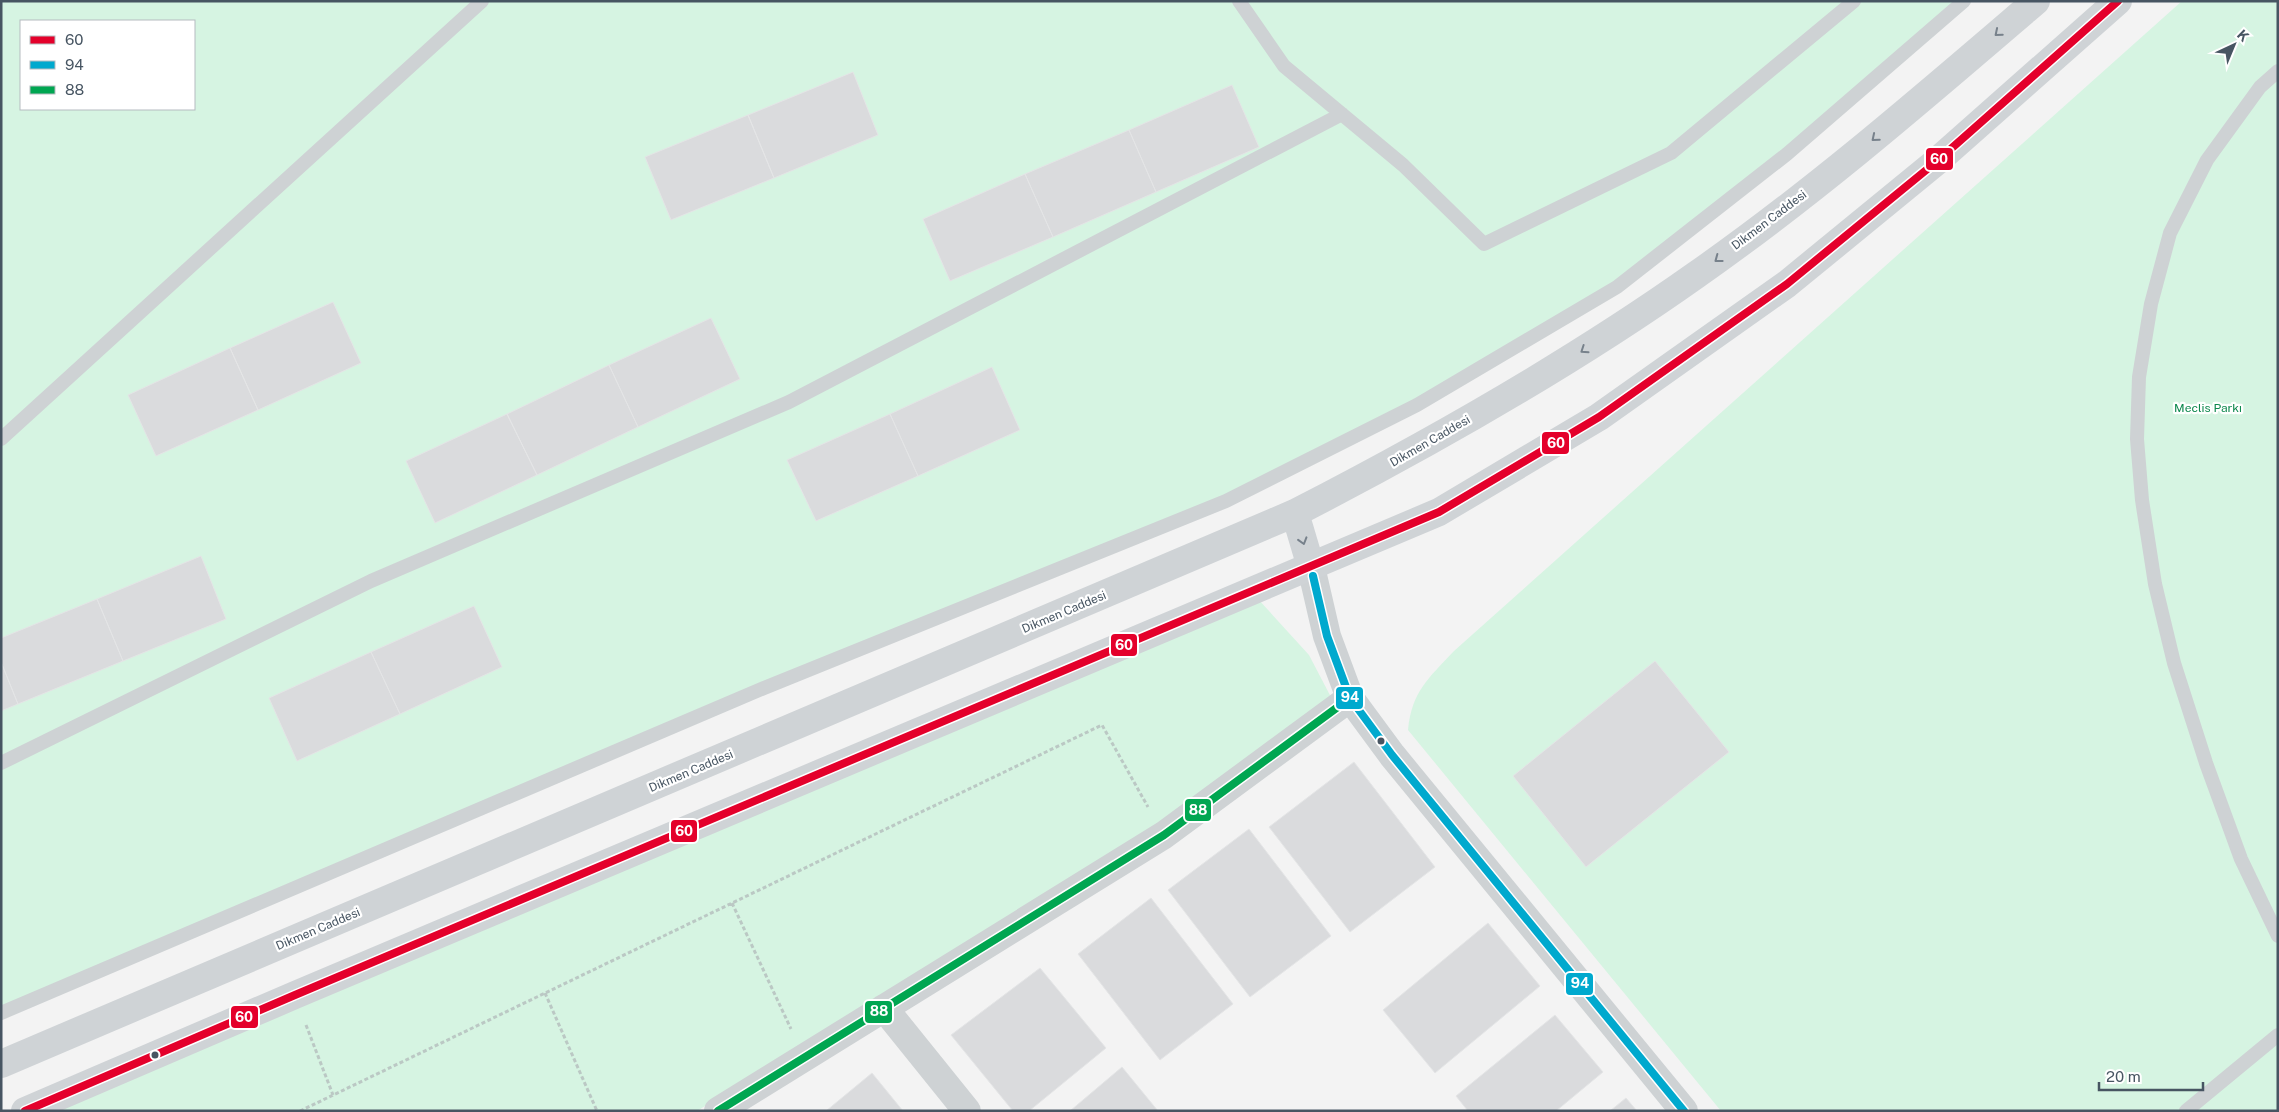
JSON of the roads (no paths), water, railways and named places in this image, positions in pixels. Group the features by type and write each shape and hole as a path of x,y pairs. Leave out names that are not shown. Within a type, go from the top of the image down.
{"main road":[{"name":"Dikmen Caddesi","path":"1,1064 1295,514 1407,455 1560,366 1697,275 1846,163 2036,1"},
{"path":"25,1111 1439,512 1599,417 1787,284 1936,162 2118,1"},
{"path":"1295,514 1311,567"}],"street":[{"path":"1311,567 1328,636 1350,698 1392,755 1684,1111"},
{"path":"718,1111 1164,835 1350,698"},
{"path":"884,1008 967,1111"}],"lane":[{"path":"1,439 482,1"},
{"path":"1239,1 1284,66 1403,165 1484,244 1671,153 1854,1"},
{"path":"1,1013 754,691 1226,501 1417,405 1617,286 1787,154 1964,1"},
{"path":"2278,71 2260,87 2207,160 2170,233 2151,304 2139,377 2137,439 2142,500 2155,584 2174,663 2206,763 2241,859 2278,936"},
{"path":"1,763 371,581 789,402 1342,114"},
{"path":"2186,1111 2278,1035"}],"park label":[{"name":"Meclis Parkı","path":"2208,408"}]}
